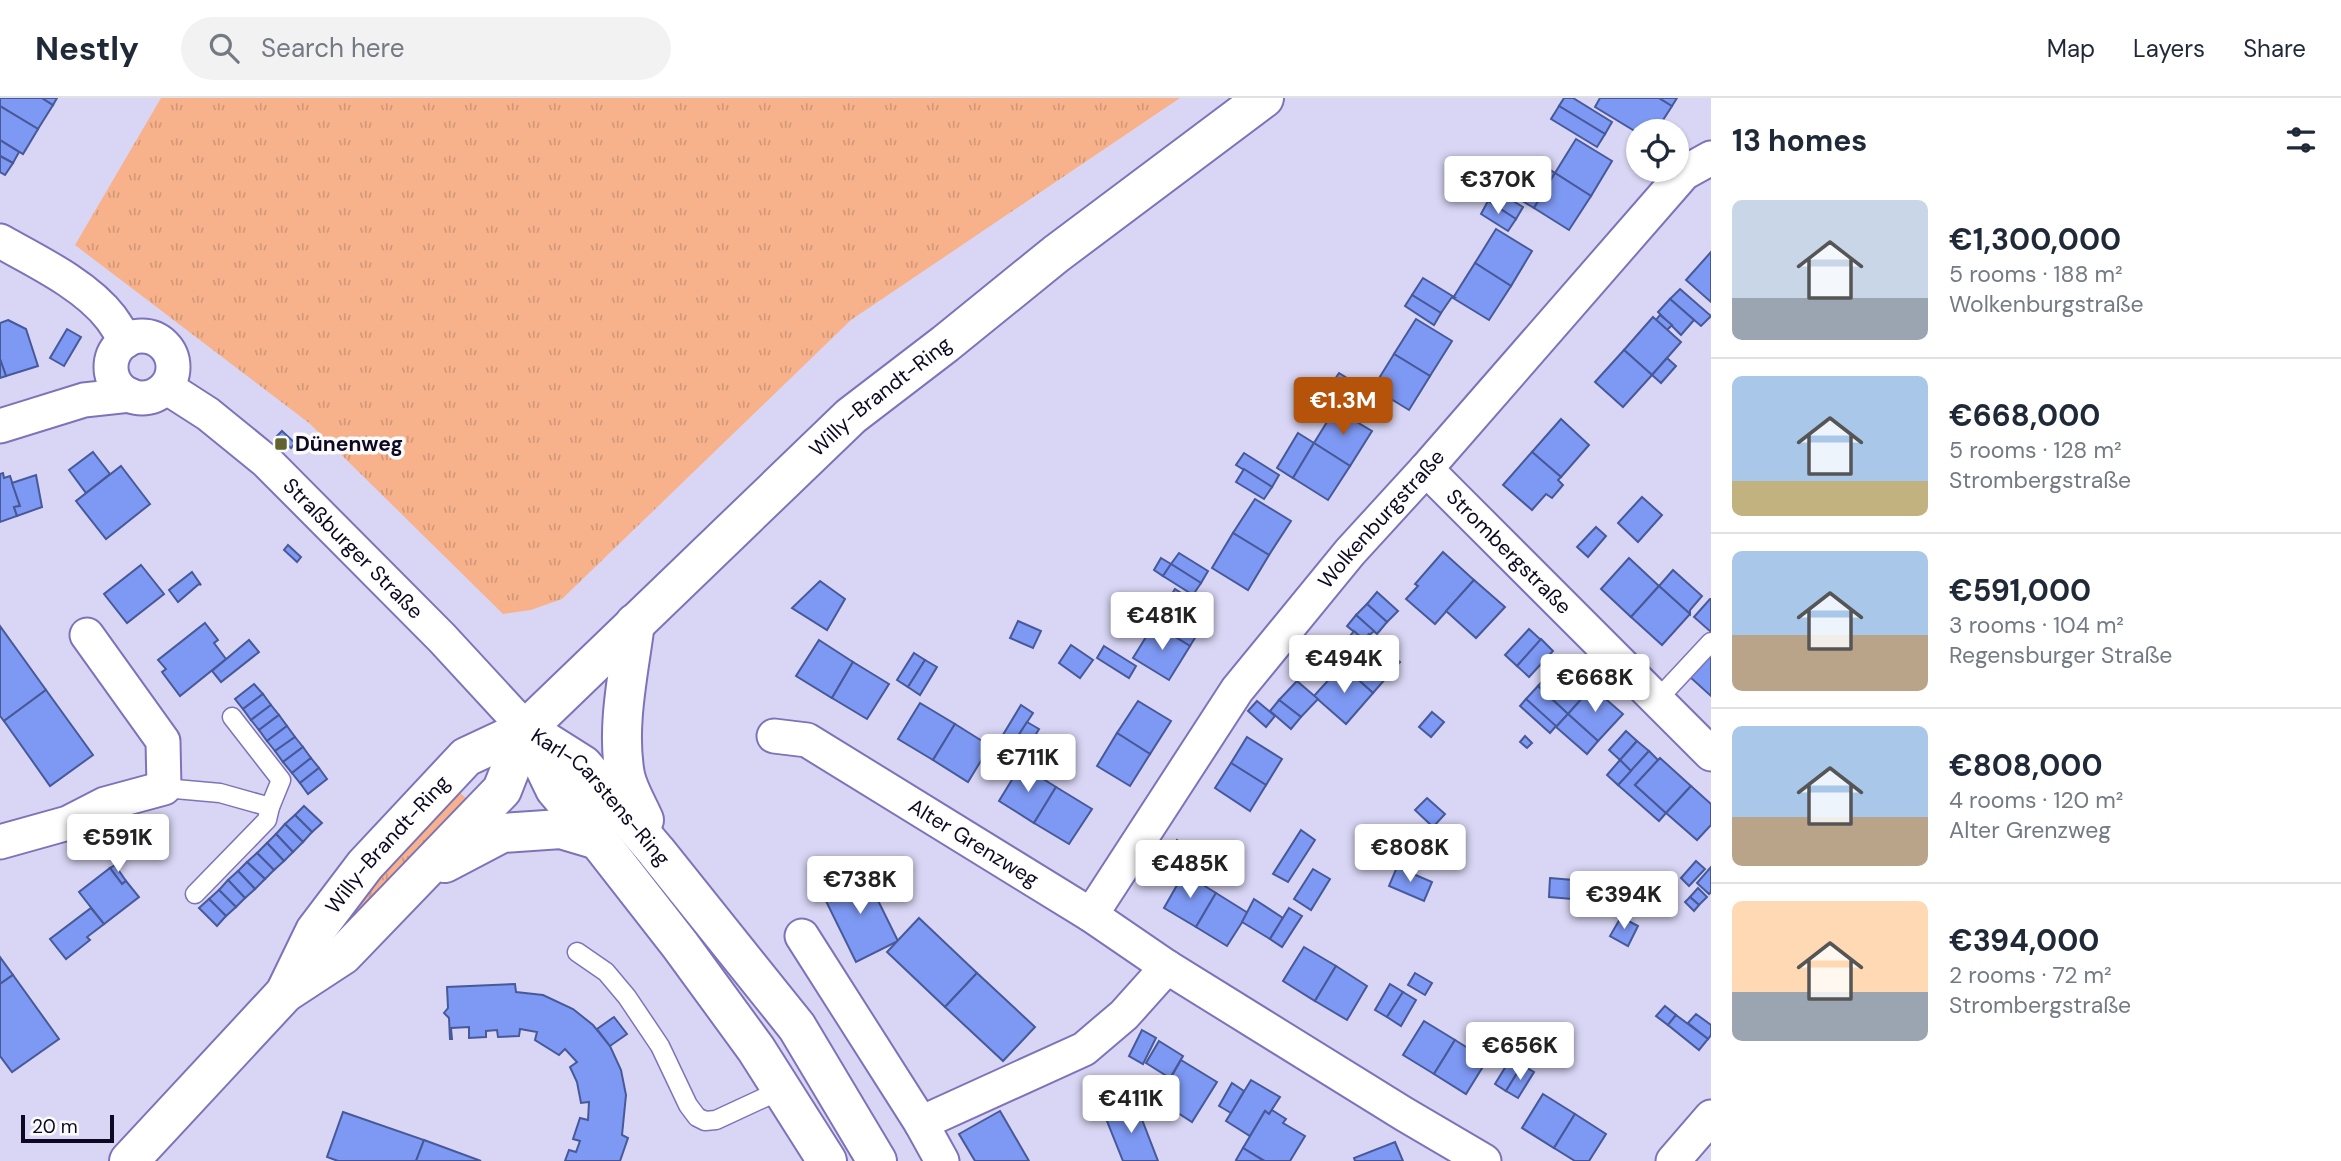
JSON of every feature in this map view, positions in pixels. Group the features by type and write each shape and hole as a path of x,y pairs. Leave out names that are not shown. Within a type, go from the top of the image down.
{"main road":[{"name":"Willy-Brandt-Ring","path":"285,993 316,931 365,864 466,757 526,729 851,416 1056,254 1264,98"},
{"path":"635,623 625,704 625,776 656,851"},
{"name":"Willy-Brandt-Ring","path":"129,1161 285,993 343,956 502,790 526,729"},
{"name":"Karl-Carstens-Ring","path":"526,729 555,789 680,945 783,1089 827,1161"},
{"name":"Karl-Carstens-Ring","path":"526,729 583,765 656,851 797,1027 877,1161"},
{"path":"418,876 502,833 561,829 598,840"}],"street":[{"name":"Wolkenburgstraße","path":"1091,915 1237,690 1350,552 1426,469 1684,173 1711,158"},
{"path":"0,241 48,268 89,296 110,316 126,341"},
{"path":"149,336 167,347 172,356 174,371 166,387 148,397 121,383 115,352 126,341 133,337 149,336"},
{"path":"0,426 84,400 121,383"},
{"name":"Straßburger Straße","path":"166,387 208,414 267,462 442,638 526,729"},
{"name":"Strombergstraße","path":"1426,469 1711,754"},
{"path":"0,842 68,823 105,804 164,788 163,741 87,635"},
{"name":"Alter Grenzweg","path":"774,736 807,740 1091,915 1167,967 1485,1161"},
{"path":"802,936 922,1123 942,1161"},
{"path":"922,1123 1083,1049 1124,1015 1167,967"},
{"path":"1673,1161 1711,1118"}],"lane":[{"path":"1657,700 1711,642"},
{"path":"195,894 267,820 281,780 232,717"},
{"path":"164,788 220,793 270,807"},
{"path":"577,952 606,972 627,998 660,1046 688,1105 697,1117 705,1121 716,1120 783,1089"}],"green space":[{"path":"161,98 1180,98 851,320 562,599 531,610 503,614 309,423 75,245"},
{"path":"458,791 467,799 348,925 345,925 343,923 371,883"}],"building":[{"path":"0,98 42,98 53,105 38,129 0,106"},
{"path":"42,98 57,98 53,105"},
{"path":"1564,98 1573,98 1612,122 1605,134 1559,106"},
{"path":"1600,98 1659,98 1672,106 1664,119 1626,119 1626,126 1595,107"},
{"path":"1659,98 1677,98 1672,106"},
{"path":"0,106 38,129 23,154 0,140"},
{"path":"1559,106 1605,134 1597,147 1551,119"},
{"path":"1576,139 1612,161 1591,196 1555,173"},
{"path":"0,140 19,152 13,163 0,156"},
{"path":"0,156 13,163 5,175 0,172"},
{"path":"1540,163 1555,173 1534,208 1519,199"},
{"path":"1555,173 1591,196 1569,230 1534,208"},
{"path":"1495,190 1523,207 1516,219 1488,201"},
{"path":"1488,201 1516,219 1508,231 1481,214"},
{"path":"1496,229 1532,251 1511,286 1475,263"},
{"path":"1711,252 1711,302 1686,280"},
{"path":"1475,263 1511,286 1489,320 1453,298"},
{"path":"1423,278 1454,297 1441,313 1412,295"},
{"path":"1680,289 1711,316 1701,326 1670,299"},
{"path":"1412,295 1441,313 1434,325 1405,306"},
{"path":"1670,299 1694,320 1681,335 1658,312"},
{"path":"1660,315 1672,325 1667,330 1656,320"},
{"path":"1653,317 1681,342 1652,375 1624,350"},
{"path":"1416,319 1452,341 1430,376 1394,354"},
{"path":"8,320 26,329 38,366 6,376 0,359 0,323"},
{"path":"67,329 81,337 64,366 50,358"},
{"path":"1624,350 1652,375 1623,407 1595,382"},
{"path":"1394,354 1430,376 1409,410 1373,388"},
{"path":"1667,358 1676,366 1661,383 1652,375"},
{"path":"0,359 6,376 0,378"},
{"path":"1339,373 1368,391 1360,403 1331,385"},
{"path":"1335,409 1372,431 1350,466 1314,443"},
{"path":"1561,419 1589,445 1561,477 1532,452"},
{"path":"282,431 295,443 291,448 277,436"},
{"path":"1298,433 1314,443 1293,478 1277,468"},
{"path":"1314,443 1350,466 1328,500 1293,478"},
{"path":"93,452 110,474 86,493 69,470"},
{"path":"1532,452 1561,477 1558,480 1563,485 1552,498 1546,494 1532,510 1503,485"},
{"path":"1244,453 1279,475 1272,487 1236,465"},
{"path":"121,466 150,504 106,539 76,501"},
{"path":"1244,469 1272,487 1264,499 1236,482"},
{"path":"3,473 4,478 10,476 20,506 14,507 17,516 0,522 0,474"},
{"path":"36,475 42,507 17,516 14,507 20,506 12,483"},
{"path":"1642,497 1662,515 1638,542 1618,523"},
{"path":"1255,499 1291,521 1269,555 1233,533"},
{"path":"1596,527 1606,536 1588,557 1577,547"},
{"path":"1233,533 1269,555 1248,590 1212,568"},
{"path":"288,545 301,557 297,562 284,550"},
{"path":"1443,552 1474,580 1435,624 1406,599 1418,586 1415,584"},
{"path":"1179,553 1208,571 1201,583 1171,564"},
{"path":"1161,558 1171,564 1163,576 1154,570"},
{"path":"1629,558 1659,586 1631,617 1601,589"},
{"path":"1171,564 1201,583 1193,595 1163,576"},
{"path":"141,565 164,594 127,623 104,594"},
{"path":"1673,570 1702,596 1690,610 1690,614 1659,586"},
{"path":"192,572 201,585 178,602 169,590"},
{"path":"1474,580 1505,607 1476,638 1446,611"},
{"path":"820,581 845,599 827,630 792,608"},
{"path":"1659,586 1690,614 1662,645 1631,617"},
{"path":"1175,589 1211,612 1190,646 1154,624"},
{"path":"1377,592 1398,611 1387,622 1367,604"},
{"path":"1711,599 1711,632 1694,617"},
{"path":"1367,604 1387,622 1377,634 1356,615"},
{"path":"1356,615 1374,631 1364,640 1347,626"},
{"path":"1018,621 1041,631 1033,648 1010,638"},
{"path":"205,623 218,640 214,643 226,659 180,696 162,672 166,669 158,660"},
{"path":"1154,624 1190,646 1169,680 1133,658"},
{"path":"0,626 46,690 4,721 0,716"},
{"path":"1529,629 1541,640 1517,666 1505,655"},
{"path":"1354,631 1364,640 1349,657 1346,641"},
{"path":"1369,634 1400,662 1373,693 1342,665"},
{"path":"1541,639 1553,651 1529,677 1517,666"},
{"path":"249,640 259,652 221,682 212,671"},
{"path":"819,640 853,662 832,698 796,676"},
{"path":"1071,645 1093,660 1080,678 1059,663"},
{"path":"1104,646 1136,666 1129,678 1097,658"},
{"path":"914,653 925,660 908,687 897,680"},
{"path":"1709,656 1711,658 1711,696 1690,677"},
{"path":"1562,659 1592,687 1568,714 1538,686"},
{"path":"925,660 937,667 920,695 908,687"},
{"path":"853,662 889,684 867,719 832,698"},
{"path":"1342,665 1373,693 1346,724 1314,696"},
{"path":"1297,681 1318,699 1301,717 1279,700"},
{"path":"254,684 263,694 243,709 235,699"},
{"path":"1538,686 1568,714 1556,727 1526,699"},
{"path":"1592,687 1623,714 1598,741 1568,714"},
{"path":"46,690 93,755 50,786 4,721"},
{"path":"263,694 271,705 251,720 243,709"},
{"path":"1526,699 1556,726 1550,733 1520,706"},
{"path":"1279,700 1301,717 1291,729 1270,711"},
{"path":"1138,701 1171,721 1150,754 1117,733"},
{"path":"1257,701 1275,716 1266,727 1248,711"},
{"path":"920,703 955,724 933,760 898,739"},
{"path":"271,705 279,715 259,730 251,720"},
{"path":"1021,705 1033,713 1009,750 998,743"},
{"path":"1432,712 1444,722 1431,737 1419,727"},
{"path":"1568,714 1598,741 1587,754 1556,727"},
{"path":"279,715 287,726 267,741 259,730"},
{"path":"1027,722 1039,729 1022,757 1009,750"},
{"path":"955,724 990,746 968,782 933,760"},
{"path":"287,726 295,737 275,751 267,741"},
{"path":"1626,731 1637,741 1620,760 1609,750"},
{"path":"1117,733 1150,754 1130,786 1097,766"},
{"path":"1525,736 1532,743 1527,748 1520,742"},
{"path":"295,737 303,747 283,762 275,751"},
{"path":"1247,737 1282,759 1266,785 1231,763"},
{"path":"1637,741 1649,751 1631,771 1620,760"},
{"path":"303,747 311,758 292,773 283,762"},
{"path":"1649,751 1658,760 1635,785 1666,813 1659,821 1618,785"},
{"path":"311,758 319,768 300,783 292,773"},
{"path":"1660,758 1691,786 1666,813 1635,785"},
{"path":"1620,760 1631,771 1618,785 1607,775"},
{"path":"1231,763 1266,785 1250,811 1215,788"},
{"path":"1021,765 1056,787 1034,823 999,801"},
{"path":"319,768 327,779 308,794 300,783"},
{"path":"1691,786 1711,804 1711,825 1697,840 1666,813"},
{"path":"1056,787 1092,809 1069,844 1034,823"},
{"path":"1427,798 1445,814 1433,827 1415,810"},
{"path":"304,806 322,823 312,832 295,815"},
{"path":"295,815 312,832 303,842 285,824"},
{"path":"285,824 303,842 293,852 276,834"},
{"path":"1301,830 1315,840 1288,882 1273,874"},
{"path":"276,834 293,852 284,861 267,843"},
{"path":"1177,840 1191,849 1174,877 1160,868"},
{"path":"267,843 284,861 274,870 257,853"},
{"path":"257,853 274,870 265,879 247,862"},
{"path":"1696,861 1705,869 1689,886 1681,878"},
{"path":"247,862 265,879 255,889 238,871"},
{"path":"115,865 126,881 122,884 110,868"},
{"path":"1397,867 1432,882 1424,901 1389,886"},
{"path":"1711,867 1711,892 1709,894 1697,883"},
{"path":"110,868 122,884 126,881 139,897 104,924 79,892"},
{"path":"1313,869 1330,879 1311,910 1294,899"},
{"path":"863,870 898,941 856,962 821,891"},
{"path":"238,871 255,889 245,898 228,880"},
{"path":"1184,873 1216,893 1196,927 1164,908"},
{"path":"1550,878 1573,880 1572,899 1549,897"},
{"path":"228,880 245,898 236,907 219,890"},
{"path":"1698,888 1707,897 1699,905 1690,897"},
{"path":"219,890 236,907 226,916 209,899"},
{"path":"1216,893 1248,913 1227,946 1196,927"},
{"path":"1690,897 1699,905 1694,911 1685,902"},
{"path":"209,899 226,916 217,926 199,908"},
{"path":"1254,899 1283,918 1270,939 1242,922"},
{"path":"91,908 104,924 87,937 90,940 66,959 50,939"},
{"path":"1289,908 1302,916 1282,947 1270,939"},
{"path":"1621,917 1638,926 1628,946 1610,936"},
{"path":"919,918 977,973 945,1007 887,952"},
{"path":"1304,947 1336,966 1315,1001 1283,981"},
{"path":"0,957 13,975 0,984"},
{"path":"1336,966 1367,986 1347,1020 1315,1001"},
{"path":"977,973 1035,1027 1003,1061 945,1007"},
{"path":"1415,973 1432,983 1425,995 1408,985"},
{"path":"13,975 59,1039 12,1072 0,1056 0,984"},
{"path":"515,984 516,992 543,995 573,1009 593,1025 610,1046 621,1070 626,1095 622,1135 628,1138 620,1161 565,1161 569,1150 576,1152 580,1141 573,1139 580,1118 588,1120 589,1102 581,1103 577,1082 570,1067 577,1062 565,1049 559,1055 535,1040 537,1032 520,1029 519,1036 498,1037 497,1030 486,1031 486,1037 469,1038 469,1027 451,1028 450,1039 449,1018 444,1013 448,1008 447,987"},
{"path":"1390,984 1403,992 1387,1017 1375,1010"},
{"path":"1403,992 1416,1000 1401,1026 1387,1017"},
{"path":"1665,1006 1676,1015 1668,1025 1656,1016"},
{"path":"1696,1014 1711,1025 1708,1039 1688,1023"},
{"path":"1676,1015 1708,1039 1699,1050 1668,1025"},
{"path":"614,1017 627,1034 610,1046 597,1029"},
{"path":"1424,1021 1455,1040 1434,1074 1403,1055"},
{"path":"1142,1030 1156,1038 1143,1064 1129,1056"},
{"path":"1455,1040 1487,1060 1466,1094 1434,1074"},
{"path":"1159,1041 1183,1056 1170,1078 1146,1063"},
{"path":"1511,1058 1522,1065 1506,1091 1495,1084"},
{"path":"1181,1060 1217,1082 1192,1122 1158,1100"},
{"path":"1522,1065 1534,1072 1518,1098 1506,1091"},
{"path":"1251,1080 1280,1097 1269,1114 1265,1111 1250,1136 1226,1121"},
{"path":"1232,1083 1244,1091 1231,1113 1219,1106"},
{"path":"1543,1094 1575,1114 1554,1148 1522,1128"},
{"path":"1136,1104 1158,1161 1123,1161 1105,1116"},
{"path":"1272,1110 1286,1119 1283,1123 1305,1136 1290,1161 1265,1161 1243,1148 1265,1111 1269,1114"},
{"path":"1000,1111 1029,1161 975,1161 959,1134"},
{"path":"343,1112 424,1140 416,1161 338,1161 327,1157"},
{"path":"1575,1114 1606,1134 1589,1161 1575,1161 1554,1148"},
{"path":"424,1140 481,1161 416,1161"},
{"path":"1395,1142 1403,1161 1355,1161 1354,1158"},
{"path":"1243,1148 1264,1161 1236,1160"}],"place":[{"name":"Dünenweg","path":"281,444"}]}
